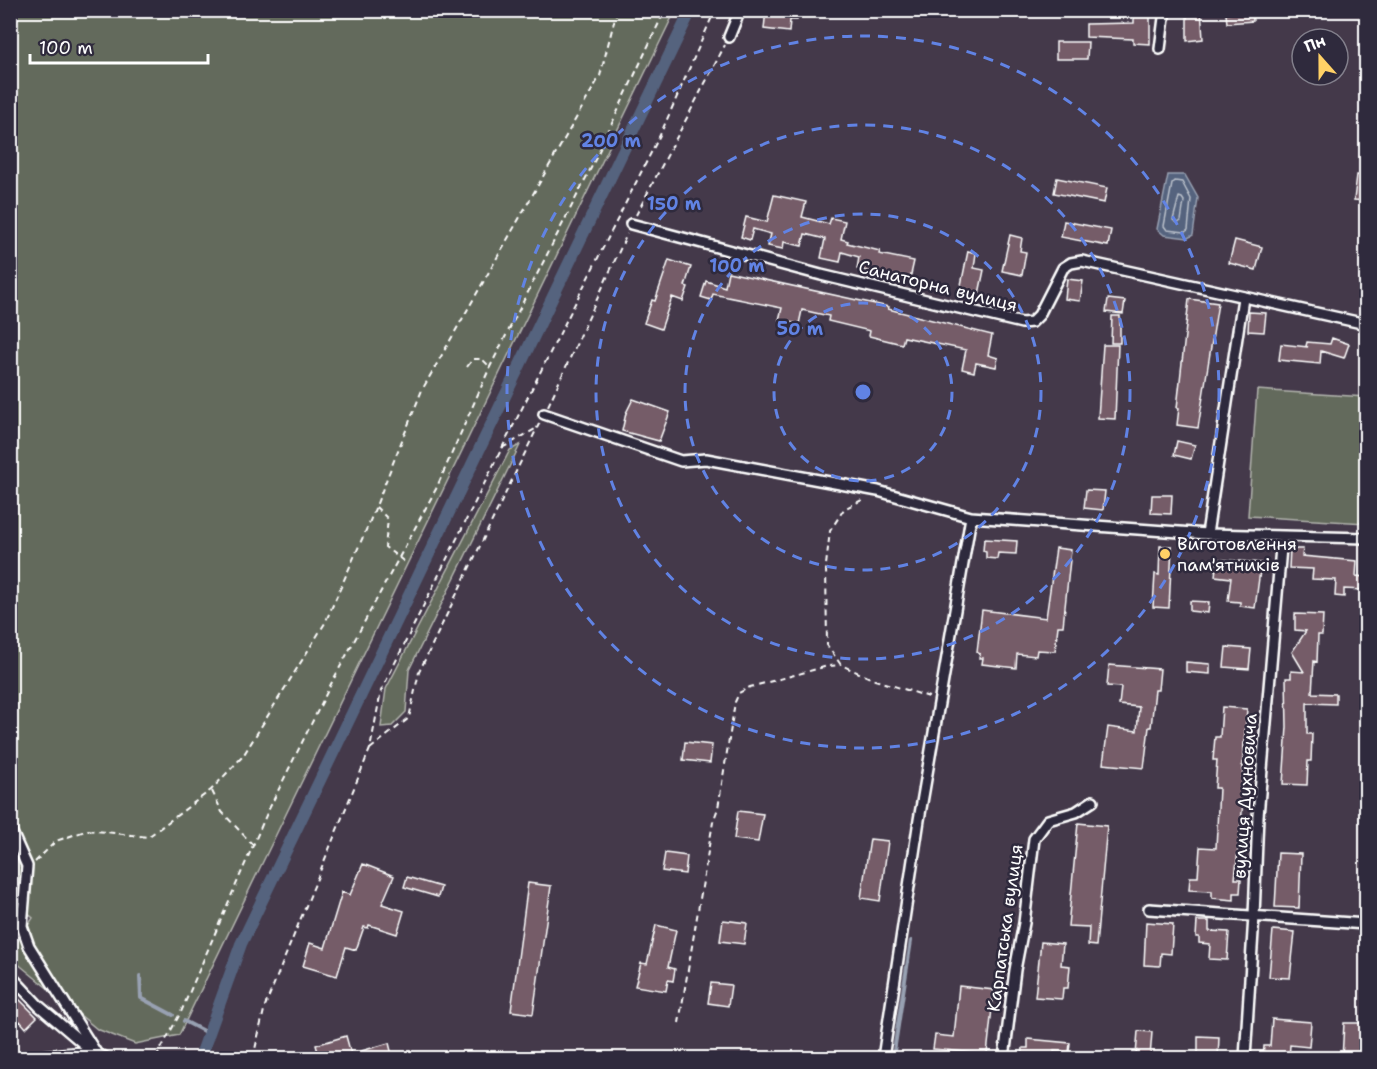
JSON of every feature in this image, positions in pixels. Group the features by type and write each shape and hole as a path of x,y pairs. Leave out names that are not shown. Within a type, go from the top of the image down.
{"street":[{"path":"729,37 740,10"},
{"path":"1160,49 1165,10"},
{"name":"Санаторна вулиця","path":"631,224 821,274 1022,323 1032,322 1039,315 1063,268 1071,263 1082,261 1366,324"},
{"path":"1207,534 1243,298"},
{"path":"544,414 681,461 706,459 878,491 971,517 1207,534 1366,538"},
{"path":"883,1059 919,820 971,517"},
{"name":"вулиця Духновича","path":"1245,1059 1258,816 1282,536"},
{"name":"Карпатська вулиця","path":"1004,1059 1034,839 1048,819 1076,812 1093,801"},
{"path":"10,828 15,834 27,866 22,926 29,946 101,1057"},
{"path":"1149,909 1366,924"},
{"path":"10,975 39,1006 101,1057"},
{"path":"35,1059 72,1054 101,1057"}],"path":[{"path":"27,866 34,863 56,841 88,830 148,837 212,790 243,756 326,623 376,507 422,390 600,76 617,10"},
{"path":"156,1059 182,1012 267,813 327,692 435,489 490,367 592,166 665,10"},
{"path":"253,1059 265,1006 370,749 381,691 661,133 716,10"},
{"path":"467,367 473,359 482,359 490,367"},
{"path":"370,749 409,718 419,672 544,414"},
{"path":"502,448 537,428"},
{"path":"841,665 827,645 826,565 830,531 844,509 878,491"},
{"path":"376,507 388,519 385,547 406,563"},
{"path":"679,1023 713,822 718,808 735,702 739,693 750,687 828,666 841,665 875,680 939,700"},
{"path":"212,790 222,812 253,845"}],"green space":[{"path":"11,11 675,11 179,1035 135,1044 97,1029 11,958 11,951 33,918 11,899"},
{"path":"1257,390 1366,397 1366,523 1248,516"},
{"path":"520,445 409,670 406,712 392,726 381,727 386,689 510,450"}],"water":[{"path":"1168,175 1185,175 1198,198 1193,235 1188,238 1164,235 1157,229"}],"building":[{"path":"766,10 797,10 797,20 790,20 789,32 764,29"},
{"path":"1134,10 1150,10 1150,44 1133,43 1133,39 1086,37 1086,24 1134,23"},
{"path":"1187,10 1201,10 1203,39 1187,41"},
{"path":"1234,10 1252,10 1253,21 1227,23 1226,14 1234,13"},
{"path":"1056,42 1088,42 1087,59 1056,59"},
{"path":"1357,175 1366,176 1366,201 1354,200"},
{"path":"1057,178 1107,188 1104,203 1054,193"},
{"path":"774,195 806,202 802,217 829,224 831,218 845,221 841,239 848,241 847,243 880,251 879,254 914,261 910,279 857,269 859,257 842,252 840,262 821,258 825,239 805,234 802,246 784,242 783,249 768,246 771,234 753,229 750,240 741,237 746,217 767,222"},
{"path":"1064,221 1111,230 1108,246 1061,237"},
{"path":"1010,235 1022,238 1020,251 1026,252 1022,275 1002,271"},
{"path":"1235,240 1262,247 1256,270 1229,263"},
{"path":"968,251 976,253 974,268 984,270 979,294 960,290"},
{"path":"669,260 691,267 683,301 672,297 661,329 644,323 652,300 655,301"},
{"path":"728,272 889,307 888,309 992,335 988,355 998,358 996,367 976,363 974,372 962,369 966,350 904,337 902,344 869,336 870,331 828,321 829,316 802,310 799,324 779,320 782,308 713,294 711,300 701,297 706,281 725,287"},
{"path":"1067,279 1083,281 1080,301 1065,299"},
{"path":"1108,299 1125,301 1123,314 1106,312"},
{"path":"1189,299 1218,303 1198,428 1177,425"},
{"path":"1249,312 1266,313 1264,332 1248,331"},
{"path":"1112,316 1120,316 1120,343 1111,343"},
{"path":"1332,338 1349,344 1344,358 1321,351 1320,364 1279,360 1281,344 1308,347 1307,342 1330,344"},
{"path":"1103,345 1118,345 1115,419 1098,418"},
{"path":"633,399 670,412 659,441 622,431 626,413"},
{"path":"1177,441 1195,445 1191,459 1174,455"},
{"path":"1086,490 1105,491 1103,510 1084,508"},
{"path":"1152,495 1172,495 1171,514 1151,513"},
{"path":"984,539 1017,541 1016,554 998,553 997,559 986,558 986,552 983,551"},
{"path":"1160,546 1172,546 1169,608 1153,607 1155,574 1159,575"},
{"path":"1056,548 1071,550 1063,626 1058,626 1055,651 1037,650 1036,656 1017,654 1016,668 982,664 983,658 979,658 980,654 977,652 982,610 1046,618"},
{"path":"1290,549 1303,549 1302,556 1357,561 1356,576 1365,577 1364,590 1344,589 1344,597 1335,596 1336,580 1312,579 1313,569 1289,568"},
{"path":"1217,559 1261,563 1255,608 1240,606 1240,602 1228,601 1231,578 1215,576"},
{"path":"1190,601 1209,602 1208,613 1190,611"},
{"path":"1295,614 1323,615 1322,635 1318,635 1317,662 1314,661 1312,693 1336,694 1336,704 1307,703 1307,734 1312,734 1307,785 1283,784 1287,727 1286,678 1291,678 1291,671 1304,672 1292,652 1306,631 1295,630"},
{"path":"1226,647 1251,649 1249,669 1224,667"},
{"path":"1186,662 1210,664 1210,674 1186,672"},
{"path":"1109,665 1160,669 1144,768 1103,764 1108,727 1137,731 1139,707 1119,705 1121,687 1107,686"},
{"path":"1222,707 1247,709 1242,766 1242,793 1244,793 1235,879 1241,879 1240,893 1234,893 1234,900 1212,898 1212,891 1189,890 1190,877 1198,877 1200,847 1216,848 1219,788 1215,788 1217,760 1213,760 1215,737 1220,737"},
{"path":"685,742 712,745 710,763 683,760"},
{"path":"738,811 763,814 758,842 734,839"},
{"path":"1078,823 1107,826 1096,946 1088,945 1089,927 1068,926"},
{"path":"870,839 888,841 880,901 861,898"},
{"path":"665,853 687,856 685,874 662,871"},
{"path":"1278,853 1301,854 1299,908 1275,907"},
{"path":"363,864 394,876 382,904 404,911 397,934 369,925 368,928 364,927 356,950 346,947 337,976 303,966 310,943 325,948 342,892 350,895"},
{"path":"407,877 441,887 438,897 404,887"},
{"path":"528,883 551,886 533,1014 511,1011"},
{"path":"723,920 747,923 744,944 720,941"},
{"path":"1197,921 1209,921 1209,931 1229,932 1227,960 1209,959 1210,944 1199,943 1199,937 1196,937"},
{"path":"1146,922 1173,924 1171,954 1161,953 1160,966 1144,965"},
{"path":"656,925 676,930 668,967 675,969 673,981 668,980 666,991 635,986 641,963 647,964"},
{"path":"1273,930 1295,932 1290,978 1269,977"},
{"path":"1041,942 1063,944 1061,965 1070,966 1068,988 1063,988 1062,999 1035,997"},
{"path":"711,983 731,985 728,1006 708,1003"},
{"path":"959,986 994,990 987,1054 933,1049 935,1035 954,1037"},
{"path":"10,990 37,1017 26,1028 20,1021 17,1024 10,1018"},
{"path":"1272,1019 1311,1022 1309,1047 1290,1045 1289,1059 1263,1059 1264,1046 1270,1046"},
{"path":"1344,1023 1366,1023 1366,1043 1360,1042 1359,1059 1342,1059"},
{"path":"1138,1031 1152,1032 1150,1057 1136,1055"},
{"path":"346,1036 351,1054 389,1043 393,1059 320,1059 316,1045"},
{"path":"1198,1036 1219,1037 1218,1059 1198,1059"},
{"path":"1028,1039 1070,1043 1069,1052 1054,1051 1054,1059 1022,1059 1023,1048 1028,1048"}],"waterway":[{"path":"678,10 689,16"},
{"path":"200,1058 241,944 691,10"},
{"path":"893,1058 911,941"},
{"path":"140,976 141,998 173,1015"},
{"path":"184,1021 209,1034"}],"place":[{"name":"Виготовлення пам'ятників","path":"1165,554"}]}
